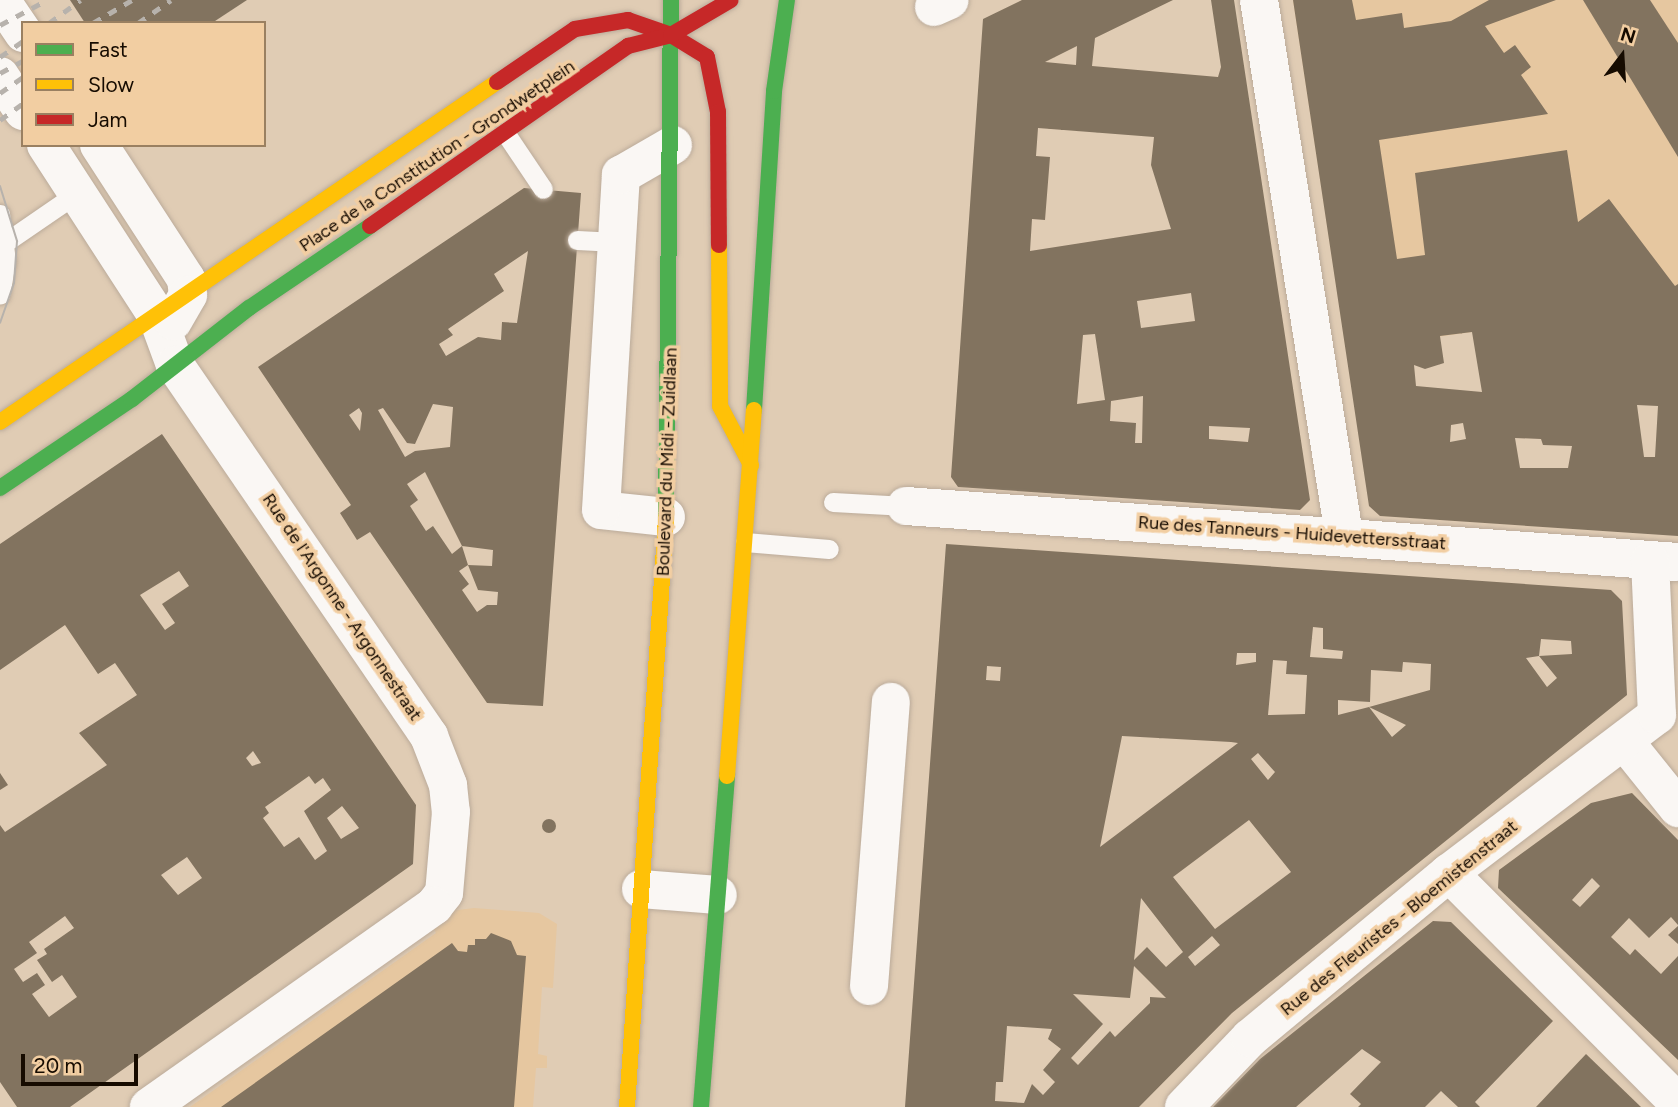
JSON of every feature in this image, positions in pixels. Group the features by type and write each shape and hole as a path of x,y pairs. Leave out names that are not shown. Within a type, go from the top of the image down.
{"main road":[{"name":"Boulevard du Midi - Zuidlaan","path":"626,1107 666,517 674,145 671,0"},
{"name":"Place de la Constitution - Grondwetplein","path":"172,325 249,308 506,134 628,46 671,35 731,0"},
{"path":"701,1107 751,465 774,92 787,0"},
{"name":"Place de la Constitution - Grondwetplein","path":"172,325 575,29 628,20 671,35"},
{"path":"671,35 706,57 718,112 720,405 751,465"},
{"path":"0,422 172,325"},
{"path":"0,488 172,325"}],"street":[{"path":"1,0 21,30"},
{"path":"1259,0 1344,535"},
{"path":"0,76 21,108"},
{"path":"666,517 601,510 621,175 674,145"},
{"name":"Rue de l'Argonne - Argonnestraat","path":"47,147 172,325 429,736 445,771 451,812 444,893 434,906 149,1107"},
{"path":"77,193 107,157"},
{"name":"Rue de l'Argonne - Argonnestraat","path":"107,157 186,279 172,325"},
{"name":"Rue des Tanneurs - Huidevettersstraat","path":"905,506 1344,535 1664,561"},
{"name":"Rue des Fleuristes - Bloemistenstraat","path":"1184,1107 1250,1038 1449,873 1625,742 1657,715 1664,561"},
{"path":"869,986 891,702"},
{"path":"1625,742 1678,808"},
{"path":"1449,873 1678,1103"},
{"path":"642,889 718,895"}],"lane":[{"path":"506,134 543,189"},
{"path":"3,244 77,193"},
{"path":"0,214 3,244 0,294"},
{"path":"577,240 616,242"},
{"path":"833,502 905,506"},
{"path":"745,542 829,549"}],"shaded area":[{"path":"1293,0 1678,0 1678,374 1618,311 1346,350"},
{"path":"474,908 539,913 557,924 553,988 542,987 538,1054 547,1056 547,1068 536,1068 533,1107 190,1107 436,933 431,924 450,911"}],"building":[{"path":"70,0 247,0 215,21 84,21"},
{"path":"1022,0 1173,0 1095,38 1092,66 1218,77 1221,67 1211,0 1234,0 1310,500 1300,510 958,487 951,477 983,19","holes":["1077,46 1076,65 1045,62","1038,128 1154,137 1151,165 1171,229 1030,251 1032,219 1045,220 1050,157 1036,156","1191,293 1195,321 1141,328 1137,301","1095,334 1105,400 1077,404 1083,335","1143,396 1142,443 1135,443 1136,423 1110,421 1111,401","1209,426 1250,428 1248,442 1209,439"]},
{"path":"1293,0 1352,0 1356,20 1402,13 1404,28 1451,21 1489,0 1556,0 1485,26 1504,53 1515,45 1531,67 1521,75 1548,114 1379,140 1397,259 1425,255 1415,173 1567,150 1578,222 1609,199 1675,286 1678,284 1678,536 1380,516 1369,506","holes":["1472,332 1482,392 1416,386 1414,365 1425,369 1444,363 1440,336","1637,405 1658,406 1655,457 1644,457","1463,423 1466,439 1450,442 1451,425","1515,438 1541,439 1543,445 1572,446 1568,468 1520,468"]},
{"path":"1583,0 1650,0 1678,43 1678,157"},
{"path":"524,188 581,193 543,706 487,703 370,532 357,540 340,513 351,505 258,367","holes":["528,251 517,323 502,322 501,340 478,337 446,356 439,344 453,335 448,329 504,291 494,274","433,404 453,407 450,447 415,451 405,457 378,410 383,408 407,443 415,444","359,408 362,413 360,431 349,415","425,472 462,546 452,554 433,526 426,531 410,506 418,500 407,484","462,546 493,550 492,566 468,565","468,565 478,590 498,592 497,605 487,605 477,612 462,590 469,584 459,571"]},
{"path":"162,434 416,805 413,864 70,1107 17,1107 0,1082 0,825 5,832 107,765 79,733 137,695 115,663 98,674 65,625 0,670 0,544","holes":["179,571 189,586 162,604 175,623 165,630 140,595","253,751 261,763 252,766 246,758","309,776 315,784 323,778 331,790 304,811 327,851 315,860 299,837 284,847 263,818 269,813 265,807","342,806 359,828 341,839 327,818","187,857 202,878 178,895 161,875","65,916 74,928 44,949 47,954 37,960 52,982 62,975 77,997 49,1017 32,994 45,985 37,973 23,982 14,969 37,953 29,942"]},
{"path":"946,544 1611,590 1622,601 1627,695 1232,1013 1139,1107 905,1107","holes":["1313,627 1323,628 1323,649 1343,651 1342,659 1310,657","1541,639 1571,641 1572,654 1539,656","1237,653 1256,653 1256,662 1236,665","1539,656 1557,678 1547,687 1526,658","1273,660 1287,661 1286,674 1307,675 1305,714 1268,715","1403,662 1431,664 1430,690 1338,715 1338,700 1370,702 1371,670 1402,672","987,666 1001,667 1000,681 986,680","1369,707 1406,725 1392,737","1122,736 1238,743 1100,847","1258,753 1275,772 1268,780 1251,759","1249,820 1291,872 1215,929 1173,877","1141,898 1183,952 1166,967 1147,947 1134,960","1212,936 1220,945 1195,966 1188,957","1134,966 1166,998 1150,997 1150,1003 1115,1037 1110,1031 1078,1065 1071,1058 1103,1024 1073,994 1130,998","1007,1026 1052,1029 1048,1039 1061,1049 1043,1070 1055,1082 1043,1095 1032,1084 1024,1103 995,1101 996,1082 1003,1082"]},
{"path":"0,773 8,785 0,790"},
{"path":"1632,793 1678,840 1678,925 1671,917 1649,938 1629,918 1611,937 1630,955 1635,949 1661,974 1678,956 1678,1060 1498,888 1499,870 1591,803","holes":["1592,878 1600,886 1580,907 1572,900"]},
{"path":"549,819 554,821 554,831 549,833 544,831 542,826 544,821"},
{"path":"1433,921 1451,922 1553,1021 1475,1102 1480,1107 1458,1107 1441,1091 1425,1107 1358,1107 1361,1104 1350,1094 1381,1062 1362,1049 1296,1107 1213,1107 1260,1059"},
{"path":"1678,926 1678,944 1668,935"},
{"path":"491,933 511,941 517,955 526,956 514,1107 221,1107 452,943 458,951 467,952 468,945 475,945 475,939 486,939"},
{"path":"1586,1054 1641,1107 1536,1107"}],"tram line":[{"path":"0,186 17,241 14,283 0,323"}],"railway":[{"path":"0,25 47,0"},
{"path":"52,21 81,0"},
{"path":"96,21 132,0"},
{"path":"141,21 171,0"},
{"path":"0,57 21,42"},
{"path":"0,73 21,62"},
{"path":"0,93 21,78"},
{"path":"0,120 21,104"}],"traffic: fast":[{"path":"666,518 671,0"},
{"path":"754,410 774,91 787,0"},
{"path":"0,488 132,399 249,308 370,226"},
{"path":"701,1107 727,776"}],"traffic: slow":[{"path":"0,422 497,82"},
{"path":"719,245 720,406 751,465"},
{"path":"727,776 754,410"},
{"path":"627,1107 666,518"}],"traffic: jam":[{"path":"370,226 628,46 671,35 731,0"},
{"path":"497,82 575,29 628,20 671,35 707,57 718,112 719,245"}]}
